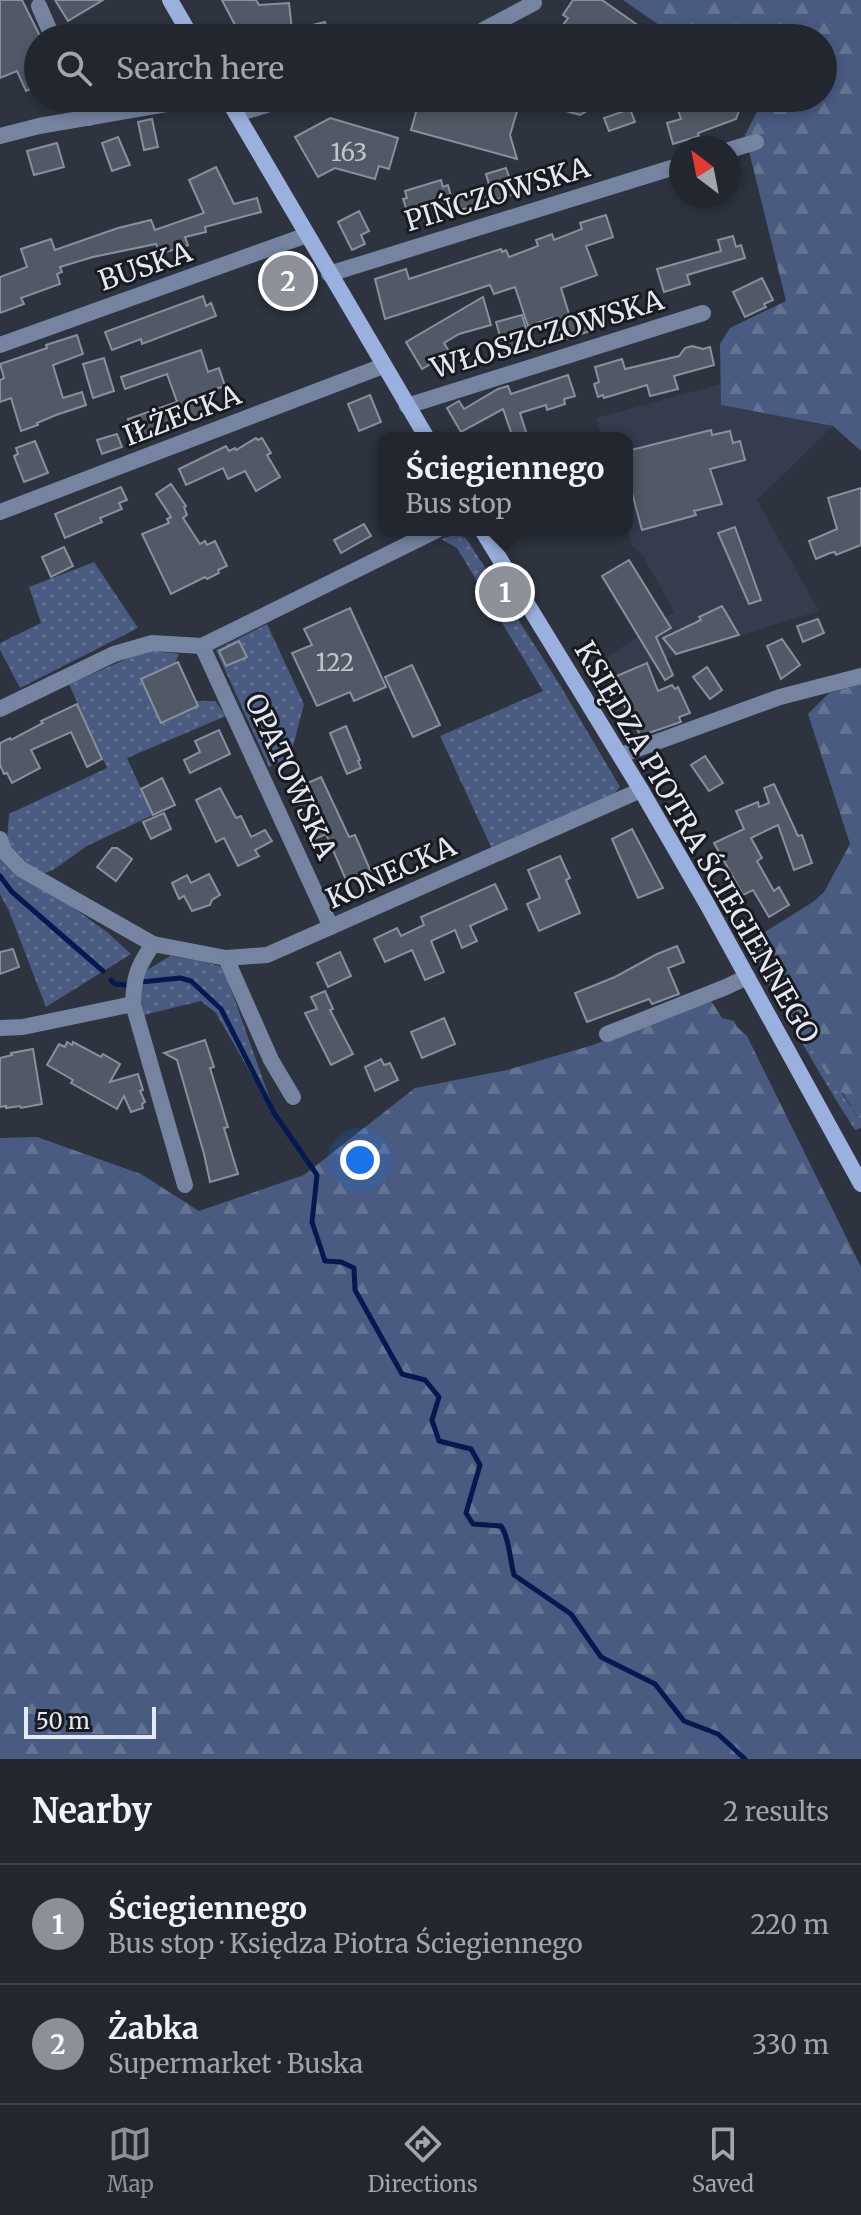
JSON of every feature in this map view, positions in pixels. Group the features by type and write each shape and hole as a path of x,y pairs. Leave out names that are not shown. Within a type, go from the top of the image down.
{"street":[{"path":"170,0 184,24"},
{"path":"494,24 534,3"},
{"path":"39,6 47,24"},
{"path":"86,112 89,118"},
{"path":"0,136 123,112"},
{"path":"244,112 237,114 423,432"},
{"path":"741,146 756,142"},
{"name":"PIŃCZOWSKA","path":"329,274 669,169"},
{"name":"BUSKA","path":"0,345 307,235"},
{"name":"WŁOSZCZOWSKA","path":"407,406 703,313"},
{"name":"IŁŻECKA","path":"0,512 383,366"},
{"path":"0,709 114,654 152,643 202,646 425,536"},
{"name":"KSIĘDZA PIOTRA ŚCIEGIENNEGO","path":"486,536 621,755 859,1178"},
{"name":"OPATOWSKA","path":"202,646 331,927"},
{"path":"621,755 780,697 861,676"},
{"name":"KONECKA","path":"0,839 4,851 21,869 153,944 226,958 267,955 641,790"},
{"path":"153,944 134,978 133,1004 185,1185"},
{"path":"226,958 271,1060 293,1097"},
{"path":"607,1034 747,977"},
{"path":"0,1028 23,1027 133,1004"}],"shaded area":[{"path":"721,384 722,405 833,426 757,500 819,611 595,681 588,670 674,612 642,554 632,546 629,536 633,536 633,432 600,432 596,418"}],"green space":[{"path":"623,0 861,0 861,451 833,426 721,405 720,344 730,328 786,301 745,135 757,112 837,112 837,24 658,24"},
{"path":"451,536 466,538 560,685 620,787 613,795 491,847 440,736 543,691 457,548 441,539"},
{"path":"94,562 138,628 20,688 0,650 0,643 41,623 29,587"},
{"path":"267,624 304,704 290,758 269,767 216,650"},
{"path":"147,650 179,654 170,675 185,701 215,701 226,716 127,758 153,815 87,846 53,870 40,875 20,860 7,841 9,814 107,768 69,684"},
{"path":"861,684 861,1115 857,1117 843,1093 836,1091 757,952 756,941 760,935 824,892 850,844 808,714 829,693"},
{"path":"0,846 11,863 107,932 131,954 46,1007 0,894"},
{"path":"749,948 757,952 785,1004 857,1117 861,1115 861,1128 855,1130 841,1108"},
{"path":"170,956 223,967 277,1119 216,1013 201,1001 144,1015 138,986 147,970"},
{"path":"710,999 722,1018 734,1021 747,1036 861,1267 861,1759 0,1759 0,1138 37,1137 141,1174 199,1211 304,1175 415,1088 507,1070 593,1045"}],"building":[{"path":"0,0 22,0 34,24 24,24 24,87 17,71 0,78"},
{"path":"55,0 103,0 68,21"},
{"path":"222,0 256,0 259,5 289,3 291,24 234,24"},
{"path":"573,0 602,0 636,24 564,24 568,18 563,15"},
{"path":"416,112 517,112 510,135 517,159 411,130"},
{"path":"631,112 635,122 609,131 604,118"},
{"path":"679,112 739,112 736,119 698,133 699,136 671,136 667,123 681,119"},
{"path":"330,118 398,138 389,169 379,166 375,179 335,168 318,177 295,137"},
{"path":"152,119 158,147 144,150 138,122"},
{"path":"118,137 130,165 112,171 102,143"},
{"path":"57,143 64,167 34,175 27,151"},
{"path":"216,167 234,204 257,198 261,212 205,227 206,232 185,237 188,245 160,254 156,244 60,267 62,272 57,274 60,284 21,298 24,304 0,313 0,277 27,267 21,249 51,239 55,250 118,228 151,220 155,230 204,213 189,180"},
{"path":"506,168 515,194 457,211 454,199 490,188 486,174"},
{"path":"441,180 443,187 448,185 452,200 408,214 403,199 407,198 405,191"},
{"path":"359,211 369,231 361,235 365,244 352,250 338,222"},
{"path":"606,215 613,237 586,246 597,275 561,288 570,317 584,312 590,331 560,341 552,318 528,326 515,287 494,294 490,285 385,319 375,279 406,269 409,279 501,249 502,252 506,250 509,257 538,246 536,240 552,234 554,240 582,229 580,223"},
{"path":"733,236 736,247 741,245 745,258 687,275 690,284 664,292 657,269 721,251 718,240"},
{"path":"292,268 304,290 280,303 268,282"},
{"path":"762,278 773,300 745,317 733,292"},
{"path":"203,296 206,306 211,303 216,316 142,344 141,339 112,350 105,332"},
{"path":"483,297 491,325 459,334 444,343 450,353 422,369 406,342"},
{"path":"522,315 531,345 519,349 520,353 506,357 496,322"},
{"path":"77,335 83,354 53,365 63,398 82,392 86,405 21,431 11,398 0,402 0,380 4,378 0,364"},
{"path":"710,347 714,365 674,376 678,389 650,396 647,385 598,397 594,384 599,382 595,367 622,359 625,369 679,356 685,348"},
{"path":"201,350 208,372 219,368 225,386 201,394 208,414 135,439 128,419 177,402 167,374 125,389 121,377"},
{"path":"104,358 114,391 93,398 83,364"},
{"path":"568,375 575,396 564,399 565,404 547,410 546,405 520,413 526,432 511,432 503,409 461,432 447,408 459,401 464,409 508,386 511,394"},
{"path":"370,395 381,422 359,431 348,404"},
{"path":"711,430 712,435 730,431 733,443 740,441 745,460 710,469 722,504 694,511 696,515 642,530 633,496 633,450"},
{"path":"117,434 122,447 102,454 97,440"},
{"path":"256,438 262,438 271,453 267,455 280,477 256,491 245,471 228,479 223,468 186,485 179,469 226,446 229,451 236,450"},
{"path":"35,441 48,473 24,482 14,456 18,454 16,448"},
{"path":"171,484 186,506 187,515 183,518 200,544 215,541 227,566 207,579 205,577 171,594 142,534 169,523 167,519 171,517 156,494"},
{"path":"121,487 127,500 119,503 122,509 100,518 102,522 65,538 55,514"},
{"path":"861,488 861,545 816,559 809,541 837,529 828,498"},
{"path":"364,524 371,536 341,553 334,540"},
{"path":"735,527 761,600 749,604 718,533"},
{"path":"64,547 73,566 51,577 42,557"},
{"path":"629,560 671,628 656,637 673,675 665,680 602,576"},
{"path":"722,606 739,635 676,654 663,638 701,620 699,617"},
{"path":"350,608 386,687 354,701 350,692 317,706 292,653 312,645 304,629"},
{"path":"818,619 824,633 803,642 797,626"},
{"path":"782,639 800,665 781,679 767,646"},
{"path":"239,641 247,657 226,666 219,651"},
{"path":"178,662 198,706 161,723 141,679"},
{"path":"647,663 658,691 672,685 675,689 678,687 690,713 679,717 681,722 640,736 612,678"},
{"path":"412,665 440,725 413,737 385,677"},
{"path":"707,667 722,690 710,699 693,677"},
{"path":"77,704 102,759 87,767 71,732 31,750 40,768 12,783 0,765 0,743"},
{"path":"346,726 361,768 347,774 330,733"},
{"path":"219,730 230,754 190,773 184,760 200,752 195,741"},
{"path":"705,756 723,783 709,791 691,765"},
{"path":"321,777 349,837 355,835 371,872 346,880 326,834 315,839 294,789"},
{"path":"162,778 175,805 153,815 141,789"},
{"path":"774,784 798,836 802,835 812,863 794,870 778,825 751,838 762,858 757,861 774,891 779,887 789,905 769,917 753,890 743,895 714,843 744,829 736,811 758,802 759,807 769,803 764,788"},
{"path":"220,788 236,818 241,816 251,837 265,830 272,841 255,850 259,856 238,866 224,838 216,842 196,800"},
{"path":"164,813 171,829 151,839 143,822"},
{"path":"632,829 663,888 638,898 612,839"},
{"path":"112,848 117,848 132,859 116,881 97,867"},
{"path":"560,856 580,913 539,931 527,904 540,898 528,870"},
{"path":"209,874 220,895 210,905 192,911 184,896 179,899 172,883 187,875 191,883"},
{"path":"495,884 507,909 470,926 477,941 462,948 455,930 431,941 444,972 425,980 412,950 385,962 374,939 397,928 401,936 424,925 421,917"},
{"path":"677,946 684,962 668,968 679,994 652,1004 649,999 587,1022 575,993"},
{"path":"13,949 19,967 0,974 0,952"},
{"path":"340,952 351,976 328,987 317,963"},
{"path":"325,991 333,1009 330,1010 353,1054 331,1065 305,1013 317,1009 311,997"},
{"path":"444,1018 455,1044 422,1058 411,1032"},
{"path":"205,1040 228,1127 224,1128 238,1174 210,1182 177,1060 164,1053"},
{"path":"67,1042 72,1045 73,1042 101,1057 103,1054 120,1064 110,1082 138,1074 145,1102 143,1108 131,1112 124,1096 117,1109 71,1083 73,1080 47,1065 59,1044 65,1047"},
{"path":"33,1049 42,1104 21,1108 0,1107 0,1058"},
{"path":"381,1059 384,1065 390,1063 398,1080 375,1091 365,1067"}],"waterway":[{"path":"0,876 12,892 103,971"},
{"path":"141,982 180,978 191,981 221,1009 274,1113 317,1175 312,1222 325,1261 341,1262 354,1268 355,1290 402,1374 425,1380 439,1397 432,1420 439,1441 471,1449 480,1465 466,1513 473,1524 501,1526 508,1542 514,1575 571,1614 601,1657 655,1684 684,1721 718,1734 745,1759"},
{"path":"111,980 115,984 126,985"}],"place":[{"name":"Żabka","path":"288,281"},
{"name":"Ściegiennego","path":"505,592"}]}
